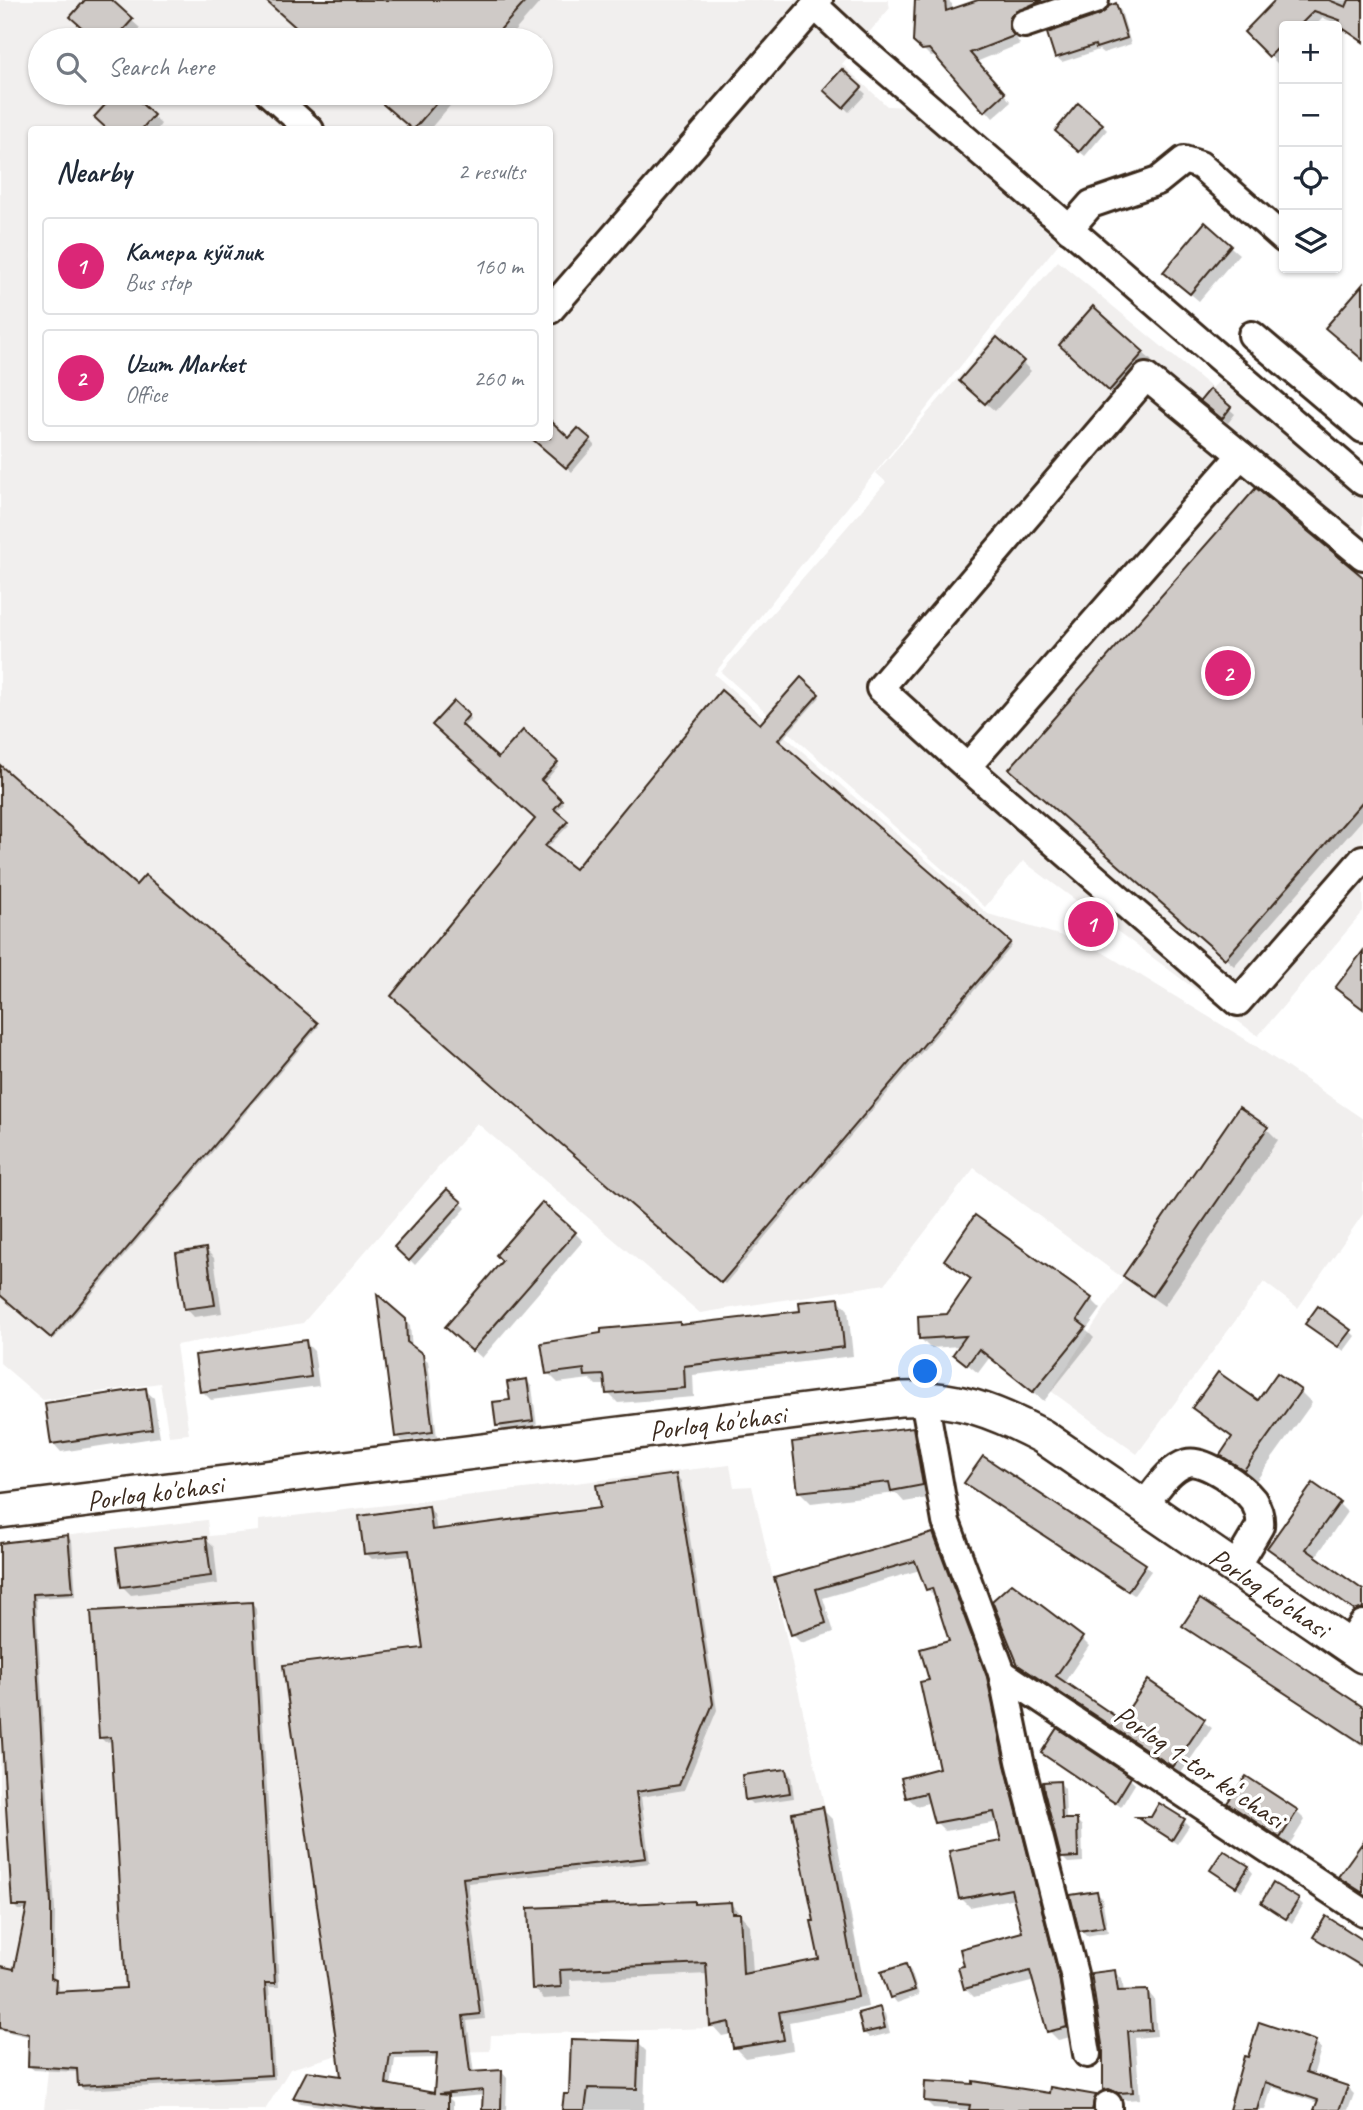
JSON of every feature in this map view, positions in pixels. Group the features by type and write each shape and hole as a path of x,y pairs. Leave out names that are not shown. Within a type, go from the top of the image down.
{"main road":[{"name":"Porloq ko'chasi","path":"0,1511 924,1398 967,1404 1009,1419 1057,1445 1235,1568 1358,1642"}],"street":[{"path":"1024,24 1095,0"},
{"path":"553,307 817,3 858,46 1363,482"},
{"path":"282,105 306,126"},
{"path":"1069,229 1091,204 1158,181 1184,160 1200,165 1279,235"},
{"path":"1252,335 1363,429"},
{"path":"1363,556 1146,377 880,688 1238,1002 1363,859"},
{"path":"967,766 1241,455"},
{"path":"924,1398 946,1521 1002,1672 1020,1761 1074,1974 1087,2054"},
{"path":"1144,1505 1173,1470 1185,1463 1196,1461 1204,1464 1229,1480 1252,1499 1261,1521 1235,1568"},
{"name":"Porloq 1-tor koʻchasi","path":"1002,1672 1363,1912"}],"shaded area":[{"path":"0,0 888,0 890,8 842,64 887,106 913,107 1063,238 714,674 988,914 1089,944 1250,1042 1363,1119 1363,1214 1298,1308 1264,1282 1137,1454 1051,1391 1124,1279 974,1168 885,1284 700,1313 477,1123 303,1323 176,1345 189,1434 169,1436 160,1383 43,1400 0,1363"},
{"path":"1058,261 1212,388 1224,377 1363,496 1363,912 1258,1036 1023,861 985,907 721,672 886,482 876,473"},
{"path":"730,1465 734,1487 752,1486 867,1994 828,2007 710,2028 491,2035 490,2051 338,2055 290,2069 265,2110 44,2110 55,2001 0,1990 0,1543 207,1520 209,1536 259,1531 259,1520"}],"building":[{"path":"85,0 112,0 133,19 125,28 82,28 70,17"},
{"path":"265,0 527,0 502,28 296,28"},
{"path":"915,0 945,0 946,11 978,0 1042,0 1012,14 1009,28 1014,36 970,53 1005,93 984,112 929,49 922,50 913,42"},
{"path":"1275,0 1329,0 1346,7 1349,0 1363,0 1363,42 1342,28 1342,21 1314,11 1304,21 1279,21 1279,47 1269,57 1244,32"},
{"path":"1116,3 1127,38 1055,58 1047,33 1100,15"},
{"path":"842,69 862,87 843,108 823,90"},
{"path":"1078,103 1103,124 1079,152 1055,131"},
{"path":"105,105 143,105 154,115 144,126 104,126 94,117"},
{"path":"384,105 435,105 416,126 408,126"},
{"path":"1205,222 1231,245 1190,294 1163,272"},
{"path":"1363,284 1363,360 1325,328"},
{"path":"1093,306 1144,352 1109,391 1059,345"},
{"path":"997,337 1024,361 985,404 959,381"},
{"path":"1210,389 1231,407 1222,419 1200,401"},
{"path":"553,423 569,438 578,428 591,439 566,468 534,441 553,441"},
{"path":"1256,488 1363,577 1363,801 1225,959 1009,769"},
{"path":"801,677 819,694 778,740 1011,942 721,1283 391,996 535,819 432,725 454,701 469,715 461,724 498,758 523,730 558,762 541,780 562,800 554,809 568,821 545,846 575,869 721,690 760,724"},
{"path":"0,765 136,885 145,875 318,1023 51,1338 0,1295"},
{"path":"1363,951 1363,1009 1335,988"},
{"path":"1239,1107 1268,1127 1152,1296 1123,1276"},
{"path":"447,1189 462,1202 409,1261 394,1247"},
{"path":"542,1202 576,1232 472,1351 445,1327 502,1261 496,1255"},
{"path":"975,1215 1092,1298 1077,1320 1086,1327 1033,1392 979,1349 967,1365 953,1354 966,1336 919,1339 918,1316 947,1314 971,1279 944,1260"},
{"path":"206,1248 215,1305 184,1309 176,1253"},
{"path":"377,1294 406,1319 407,1342 423,1354 433,1432 395,1437"},
{"path":"839,1298 844,1347 684,1366 685,1388 606,1394 604,1375 585,1376 584,1369 546,1374 541,1343 601,1333 601,1329 680,1322 680,1325 800,1311 799,1302"},
{"path":"1318,1306 1351,1330 1338,1347 1305,1324"},
{"path":"306,1340 311,1377 200,1392 195,1355"},
{"path":"1218,1372 1258,1400 1277,1373 1301,1390 1244,1470 1220,1455 1232,1437 1192,1408"},
{"path":"527,1379 533,1421 496,1426 493,1402 510,1400 507,1382"},
{"path":"146,1388 152,1429 51,1444 45,1403"},
{"path":"913,1427 923,1485 891,1491 889,1482 798,1492 792,1442"},
{"path":"983,1456 1146,1564 1128,1591 964,1483"},
{"path":"676,1474 713,1704 679,1785 636,1792 646,1858 463,1878 480,2014 463,2016 470,2072 502,2070 501,2110 482,2110 483,2090 439,2094 448,2095 448,2110 376,2110 293,2098 307,2071 341,2076 283,1665 423,1648 409,1550 364,1554 359,1516 429,1506 432,1530 600,1508 596,1485","holes":["437,2053 434,2093 386,2084 390,2054"]},
{"path":"1313,1483 1340,1502 1306,1549 1363,1590 1363,1608 1355,1611 1267,1548"},
{"path":"933,1533 987,1677 1005,1765 1059,1977 1067,2027 1047,2032 1030,1971 964,1989 958,1967 964,1966 960,1949 1022,1932 1011,1889 959,1899 949,1851 1001,1841 994,1812 934,1823 926,1793 906,1798 901,1778 939,1768 920,1682 929,1680 920,1649 949,1641 932,1588 926,1590 915,1561 816,1589 826,1623 791,1635 774,1578"},
{"path":"68,1535 73,1592 33,1594 51,1904 51,1978 56,1980 55,1992 126,1988 111,1737 99,1738 91,1611 252,1602 275,1983 265,1983 271,2075 78,2086 77,2069 28,2066 29,2034 0,2028 0,1966 14,1969 27,1906 12,1906 0,1707 0,1543"},
{"path":"206,1537 211,1576 121,1587 116,1548"},
{"path":"1012,1583 1083,1637 1056,1676 1121,1720 1148,1680 1205,1719 1173,1767 1018,1665 992,1601"},
{"path":"1200,1599 1363,1707 1363,1744 1182,1626"},
{"path":"1057,1728 1131,1777 1115,1803 1041,1753"},
{"path":"786,1769 790,1793 745,1800 742,1775"},
{"path":"1246,1776 1298,1810 1280,1838 1227,1803"},
{"path":"1060,1781 1062,1819 1077,1819 1078,1857 1061,1858 1044,1791 1043,1782"},
{"path":"1159,1803 1185,1819 1172,1840 1136,1817 1151,1817"},
{"path":"823,1807 858,1997 779,2012 784,2040 733,2048 729,2022 710,2026 706,1963 560,1970 561,1987 532,1989 528,1908 731,1902 732,1913 740,1913 743,1974 819,1959 792,1813"},
{"path":"1363,1842 1363,1893 1338,1877"},
{"path":"1223,1850 1249,1866 1236,1887 1210,1870"},
{"path":"1273,1883 1299,1899 1286,1919 1261,1903"},
{"path":"1097,1891 1104,1927 1079,1931 1070,1895"},
{"path":"1326,1916 1363,1940 1363,1967 1313,1937"},
{"path":"906,1964 915,1990 890,1998 881,1972"},
{"path":"1115,1970 1118,1991 1148,1990 1151,2030 1128,2031 1133,2092 1103,2090 1103,2051 1091,1973"},
{"path":"880,2007 885,2028 863,2033 858,2013"},
{"path":"1259,2022 1316,2041 1306,2072 1348,2086 1339,2110 1314,2110 1318,2100 1265,2082 1257,2110 1229,2110 1244,2056 1248,2057"},
{"path":"571,2039 639,2041 637,2089 588,2088 585,2110 562,2110 564,2094 569,2094"},
{"path":"925,2081 973,2084 973,2081 1049,2093 1050,2087 1096,2095 1092,2110 969,2110 970,2105 924,2101"}],"place":[{"name":"Uzum Market","path":"1228,673"},
{"name":"Камера ку́йлик","path":"1091,924"}]}
